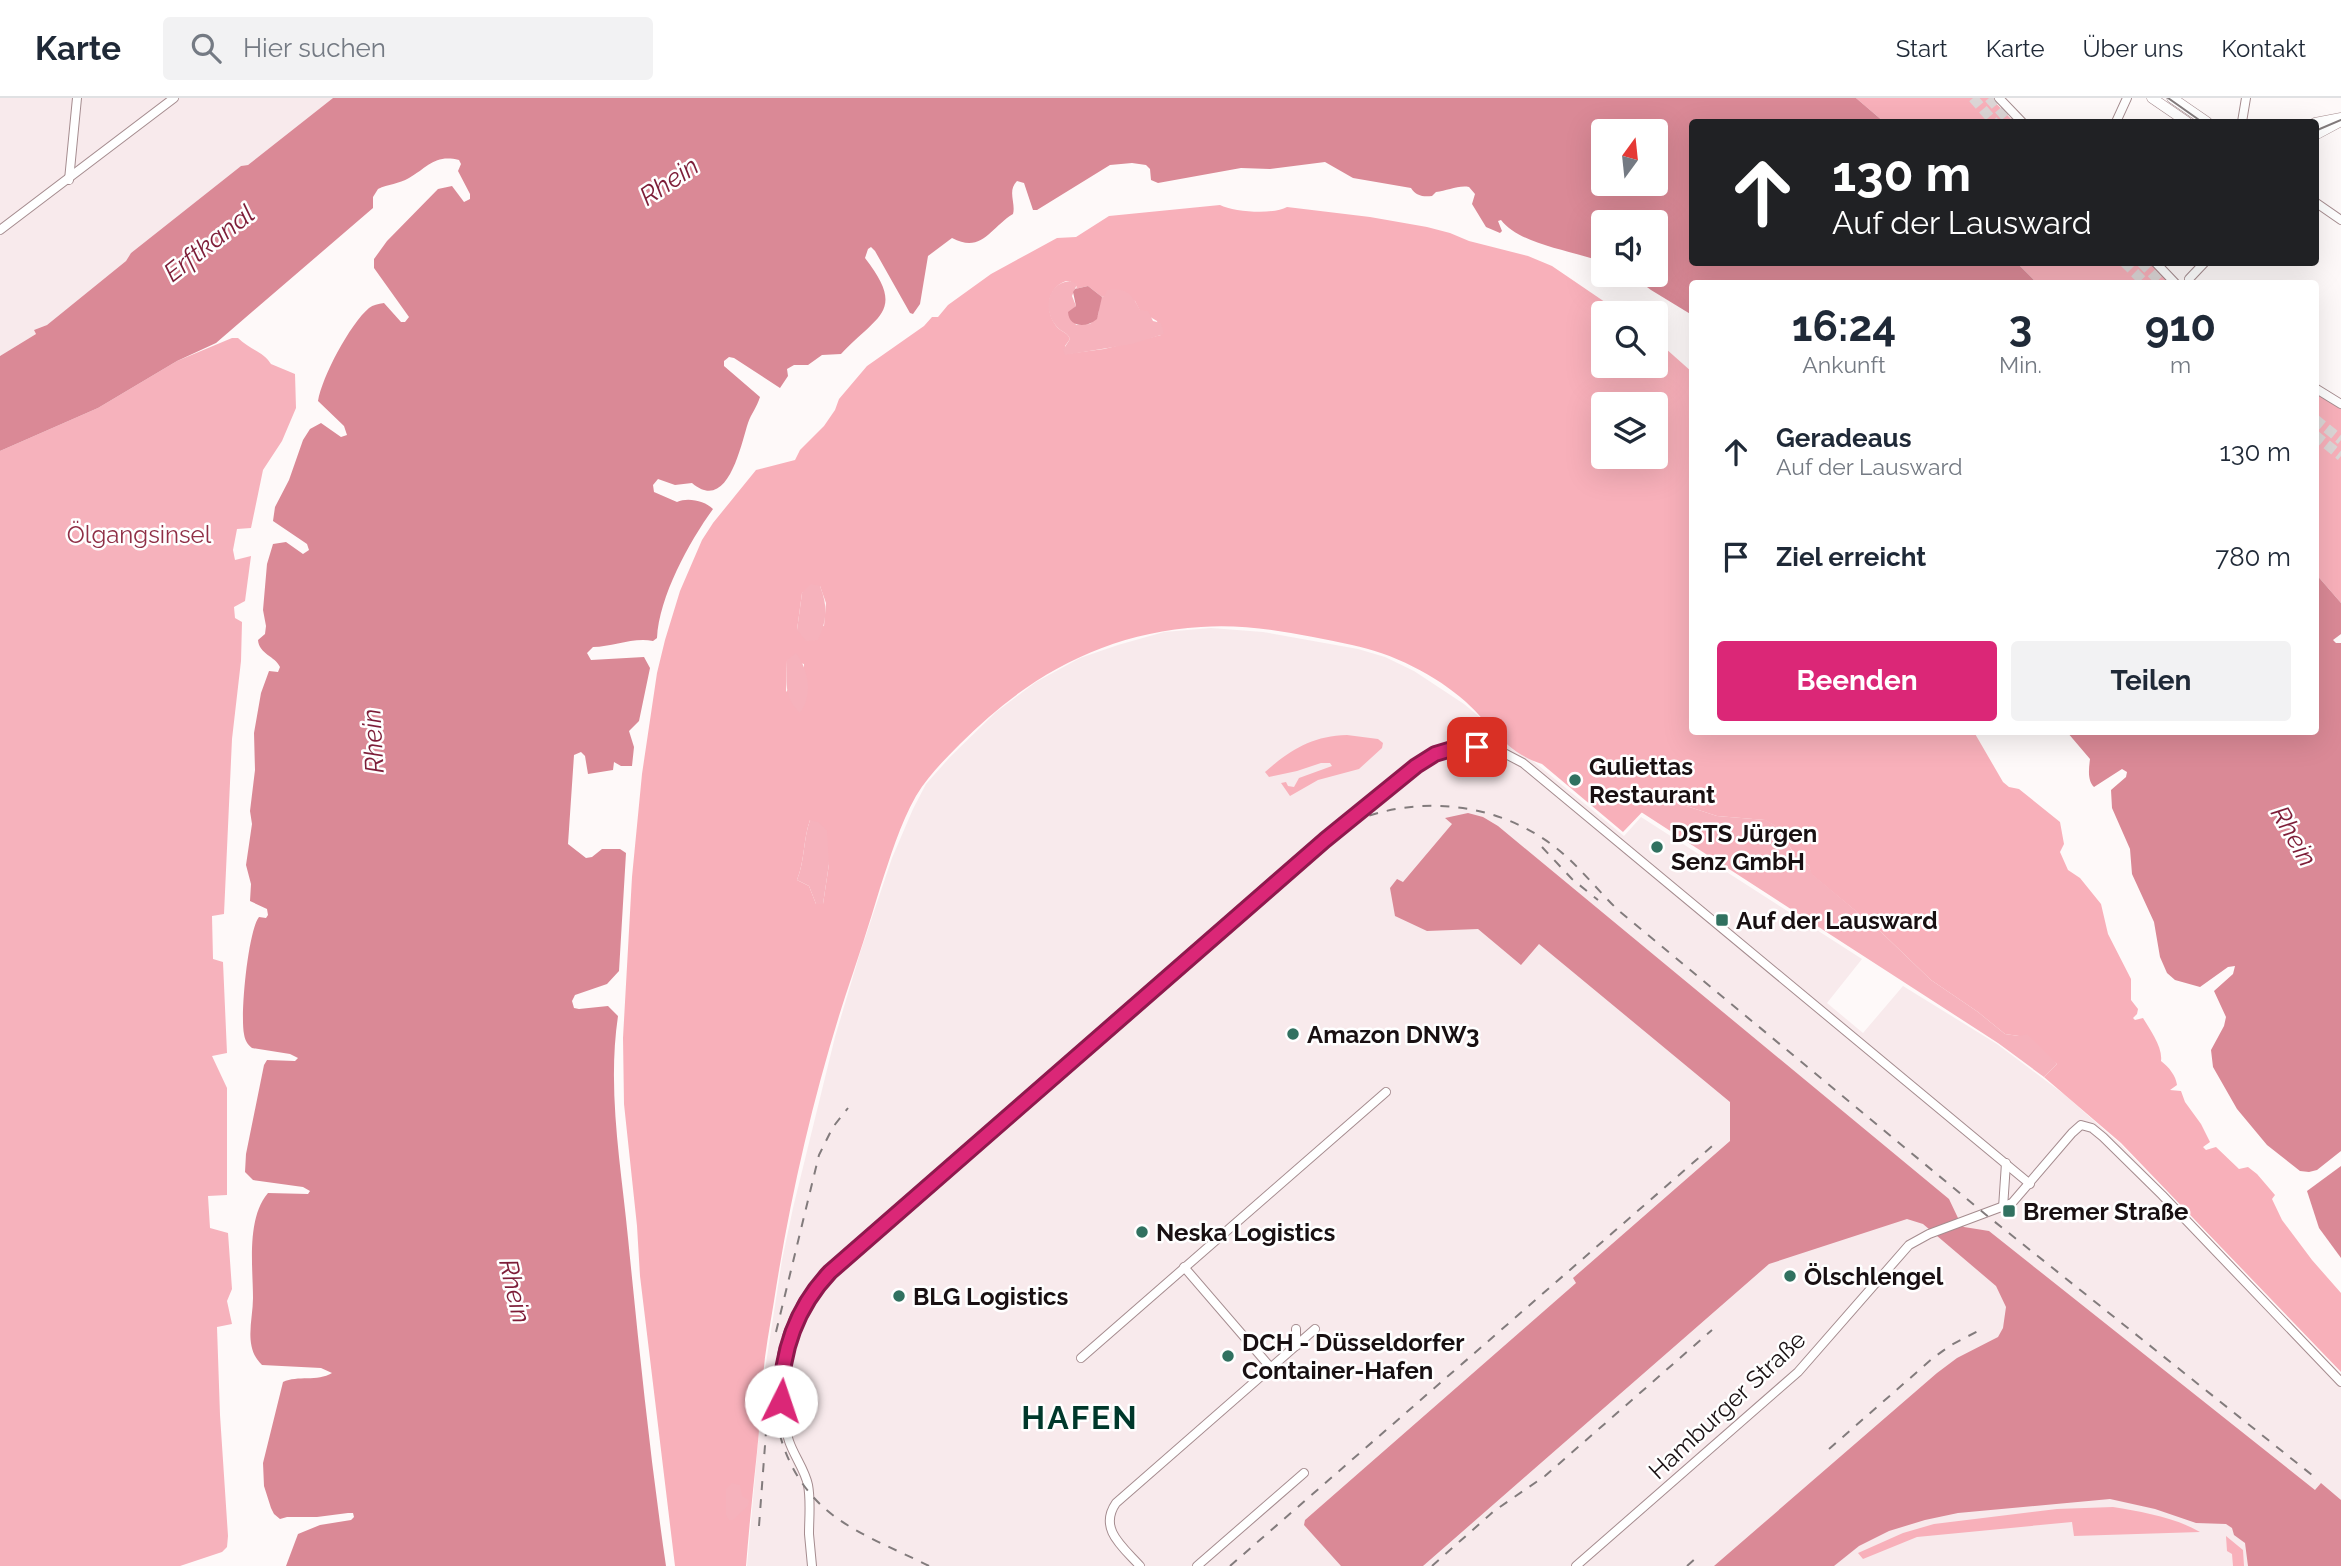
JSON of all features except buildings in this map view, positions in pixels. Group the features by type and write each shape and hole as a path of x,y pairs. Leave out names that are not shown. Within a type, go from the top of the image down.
{"main road":[{"path":"2152,98 2183,119"},
{"path":"2172,98 2203,119"},
{"path":"2319,122 2341,119"},
{"path":"2319,133 2341,119"}],"street":[{"path":"69,180 77,98"},
{"path":"0,230 174,98"},
{"path":"1999,98 2019,119"},
{"path":"2117,119 2127,98"},
{"path":"2242,119 2246,98"},
{"path":"2319,205 2341,220"},
{"path":"2159,266 2172,280"},
{"path":"2189,279 2201,266"},
{"path":"2319,390 2341,404"},
{"path":"812,1566 808,1485 793,1453 784,1424 781,1381 795,1324 810,1297 830,1272 1325,840 1425,759 1443,751 1465,747 1497,751 1522,763 2030,1184 2075,1129 2081,1125 2092,1128 2162,1195 2341,1382"},
{"path":"1081,1358 1386,1092"},
{"path":"2003,1208 2006,1163"},
{"name":"Hamburger Straße","path":"1576,1566 1798,1372 1902,1251 1928,1234 2003,1208 2030,1184"},
{"path":"1184,1267 1271,1368"},
{"path":"1296,1329 1296,1346"},
{"path":"1140,1566 1113,1536 1109,1526 1111,1511 1116,1503 1315,1329"},
{"path":"1197,1566 1304,1473"}],"shaded area":[{"path":"0,98 333,98 131,253 126,261 47,325 34,330 36,334 0,356"},
{"path":"1856,98 1991,98 2011,119 1880,119"},
{"path":"1220,205 1254,212 1287,207 1427,227 1528,256 1552,266 1603,301 1591,301 1591,378 1668,378 1668,351 1689,369 1689,735 1976,735 2003,782 2009,787 2019,789 2060,822 2064,844 2060,852 2068,870 2080,878 2101,904 2108,934 2131,979 2131,1000 2138,1009 2133,1018 2143,1018 2155,1039 2161,1061 2172,1072 2177,1085 2170,1090 2181,1091 2210,1142 2203,1147 2206,1150 2216,1147 2239,1169 2248,1167 2257,1174 2275,1195 2272,1199 2282,1220 2341,1293 2341,1372 2121,1143 2044,1077 2057,1064 2019,1036 2005,1034 1931,980 1880,931 1811,874 1809,866 1794,854 1779,828 1765,820 1717,816 1668,800 1648,806 1623,832 1542,764 1509,746 1454,692 1398,659 1352,645 1258,628 1220,626 1166,631 1132,638 1069,662 1012,698 942,762 910,807 892,853 833,1034 795,1186 765,1357 746,1566 675,1566 640,1276 624,1104 623,1038 632,877 642,774 657,673 665,640 680,591 702,540 756,470 795,460 800,450 824,426 839,399 867,366 924,326 932,317 938,317 948,305 991,274 1057,238 1076,237 1109,216","holes":["1070,281 1077,287 1075,289 1088,286 1102,297 1135,301 1140,311 1157,321 1161,335 1104,349 1066,354 1065,346 1070,339 1054,322 1049,302 1054,289 1059,284","820,586 826,603 824,626 797,630 802,593","787,660 804,664 804,670 786,692","810,820 829,864 823,904 816,904 809,886 797,880"]},
{"path":"2020,266 2153,266 2167,280 2034,280"},
{"path":"2319,394 2341,408 2341,603 2319,578"},
{"path":"1211,628 1263,632 1358,649 1385,657 1414,671 1464,704 1624,836 1641,817 1862,959 1827,1003 1863,1033 1903,986 1997,1044 2065,1095 2120,1144 2341,1374 2341,1566 747,1566 764,1376 793,1208 835,1037 860,953 892,858 913,809 926,784 950,757 996,712 1036,682 1080,658 1118,645 1164,632"},
{"path":"1465,721 1473,723 1483,731 1477,740 1458,733 1458,725"},
{"path":"1347,735 1378,739 1383,743 1382,748 1359,769 1318,780 1290,796 1281,783 1286,782 1288,786 1294,787 1299,778 1332,766 1330,763 1269,777 1265,772 1283,757 1312,741"},
{"path":"2113,1507 2169,1519 2200,1532 2074,1536 2072,1522 1917,1537 1863,1559 1858,1553 1903,1533 1934,1524 2057,1509"},
{"path":"2226,1536 2243,1550 2244,1566 2233,1566 2232,1554 2227,1551"}],"green space":[{"path":"1070,281 1077,284 1072,296 1076,306 1071,311 1076,325 1090,324 1098,315 1100,299 1107,290 1119,290 1131,296 1140,310 1148,311 1153,321 1161,323 1164,334 1132,344 1065,355 1063,350 1070,339 1053,321 1048,307 1051,293 1056,287"},
{"name":"Ölgangsinsel","path":"232,338 238,338 271,364 295,374 296,408 282,441 263,470 251,528 237,529 233,550 235,560 251,556 245,601 234,607 235,618 242,622 241,661 232,739 224,914 212,916 213,959 223,962 227,1053 212,1056 227,1088 227,1195 208,1196 210,1228 228,1233 232,1289 227,1301 232,1324 217,1327 227,1547 222,1552 180,1566 0,1566 0,451 98,408 177,361"},
{"path":"811,584 820,586 825,613 818,640 806,641 797,630 802,593"},
{"path":"796,653 808,682 807,698 800,713 788,695 787,682 787,660"},
{"path":"1658,800 1668,800 1717,816 1766,820 1779,828 1794,854 1809,866 1812,874 1880,931 1931,980 2005,1034 2027,1034 2057,1064 2044,1077 1998,1043 1641,812"},
{"path":"810,820 818,822 827,830 829,864 823,904 816,904 809,886 797,880"},
{"path":"732,1483 740,1485 742,1496 749,1500 748,1506 733,1520 729,1520 726,1515 726,1489"}],"water":[{"path":"333,98 1856,98 1880,119 1689,119 1689,266 2020,266 2034,280 1689,280 1689,313 1647,287 1668,287 1668,210 1591,210 1591,259 1521,236 1501,220 1498,221 1502,231 1500,233 1486,227 1472,204 1475,194 1469,187 1457,187 1436,192 1432,196 1423,196 1411,188 1353,178 1325,162 1270,169 1241,168 1158,183 1151,180 1150,169 1146,165 1110,165 1037,210 1033,210 1024,183 1017,181 1012,193 1013,214 978,241 962,242 952,238 928,256 920,304 913,314 875,251 871,247 868,249 865,258 878,276 884,290 885,302 875,321 841,354 822,355 808,365 794,365 787,369 788,376 780,388 734,358 729,357 724,361 724,366 760,397 748,423 737,459 724,483 715,490 704,490 692,483 675,485 658,479 653,485 654,492 677,502 696,501 713,509 694,537 669,588 657,638 653,641 638,640 593,647 587,653 591,660 644,657 650,668 639,721 629,731 634,747 632,766 621,766 614,762 613,770 588,774 585,756 581,752 574,755 568,844 586,858 602,849 620,849 626,853 619,971 607,984 575,995 572,1001 574,1008 579,1009 608,1006 618,1016 614,1072 616,1127 645,1402 666,1566 286,1566 298,1534 320,1525 351,1520 354,1517 353,1513 348,1513 280,1519 274,1514 264,1486 263,1463 283,1382 332,1373 321,1368 262,1365 253,1350 250,1333 253,1298 252,1244 256,1216 261,1204 268,1193 308,1194 310,1191 303,1187 253,1180 245,1172 246,1154 264,1065 267,1060 295,1061 298,1058 290,1054 252,1048 246,1040 243,1024 251,939 259,917 266,918 268,915 267,909 250,901 251,884 246,865 252,824 250,811 255,770 254,733 261,693 269,671 278,672 280,667 261,649 258,640 265,634 266,626 263,610 267,564 273,544 286,542 303,554 309,550 307,544 273,521 275,507 310,429 321,423 341,437 347,435 344,426 318,401 338,351 354,326 372,306 384,303 401,322 405,322 409,317 374,268 374,259 387,241 438,189 452,186 464,202 470,199 470,194 458,171 461,164 459,160 451,159 438,160 405,180 378,189 373,197 373,208 216,343 177,361 98,408 0,451 0,356 36,334 34,330 47,325 126,261 131,253"},
{"path":"1088,286 1102,297 1097,319 1084,325 1075,324 1068,312 1076,306 1073,292"},
{"name":"Rhein","path":"2319,578 2341,603 2341,634 2333,640 2341,643 2341,1151 2317,1170 2300,1171 2267,1145 2237,1109 2213,1067 2211,1050 2226,1017 2214,991 2233,974 2235,966 2228,967 2200,987 2175,980 2167,973 2160,957 2154,922 2132,874 2130,849 2112,808 2111,790 2126,777 2127,772 2122,769 2094,787 2089,777 2090,759 2070,735 2319,735"},
{"path":"1468,813 1483,817 1498,826 1949,1199 1958,1218 1955,1220 1964,1227 1989,1231 2315,1490 2321,1483 2341,1500 2341,1566 2248,1566 2245,1543 2234,1535 2232,1528 2226,1524 2196,1523 2155,1509 2110,1499 1958,1513 1925,1520 1889,1531 1859,1546 1834,1566 1714,1566 1937,1373 1957,1358 1998,1337 2003,1328 2006,1307 1996,1286 1923,1224 1907,1219 1769,1264 1423,1566 1341,1566 1304,1525 1305,1520 1576,1283 1573,1278 1730,1141 1730,1102 1539,944 1521,965 1478,929 1427,931 1395,916 1390,888 1397,879 1403,882 1452,824 1445,818"},
{"path":"2341,1166 2341,1258 2319,1228 2307,1191"}],"tunnel":[{"path":"1973,98 1991,119"},
{"path":"1989,98 2007,119"},
{"path":"2128,266 2142,280"},
{"path":"2145,266 2158,280"},
{"path":"2319,422 2341,440"},
{"path":"2319,438 2341,456"}],"tram line":[{"path":"2168,98 2198,119"},
{"path":"2319,129 2341,120"}],"railway":[{"path":"929,1566 859,1532 833,1516 802,1484 788,1458 779,1431 775,1372 781,1343 791,1316 806,1290 845,1249 1305,848 1333,830 1363,817 1395,809 1427,806 1460,808 1491,814 1522,826 1551,844 1619,911 1985,1214 2317,1479"},
{"path":"1542,847 1572,879 1598,900"},
{"path":"776,1332 819,1155 833,1127 848,1108"},
{"path":"1230,1566 1718,1141"},
{"path":"1829,1449 1933,1358 1982,1329"},
{"path":"1432,1566 1494,1511 1545,1476 1712,1330"},
{"path":"759,1526 768,1405"},
{"path":"1687,1566 1696,1558"}],"place":[{"name":"Guliettas Restaurant","path":"1575,780"},
{"name":"DSTS Jürgen Senz GmbH","path":"1657,847"},
{"name":"Auf der Lausward","path":"1722,920"},
{"name":"Amazon DNW3","path":"1293,1034"},
{"name":"Bremer Straße","path":"2009,1211"},
{"name":"Neska Logistics","path":"1142,1232"},
{"name":"Ölschlengel","path":"1790,1276"},
{"name":"BLG Logistics","path":"899,1296"},
{"name":"DCH - Düsseldorfer Container-Hafen","path":"1228,1356"}],"district":[{"name":"HAFEN","path":"1080,1417"}],"route":[{"path":"781,1401 783,1365 792,1331 802,1309 819,1283 830,1272 1325,840 1416,766 1435,754 1455,748 1477,747"}],"water label":[{"name":"Erftkanal","path":"209,243"}]}
